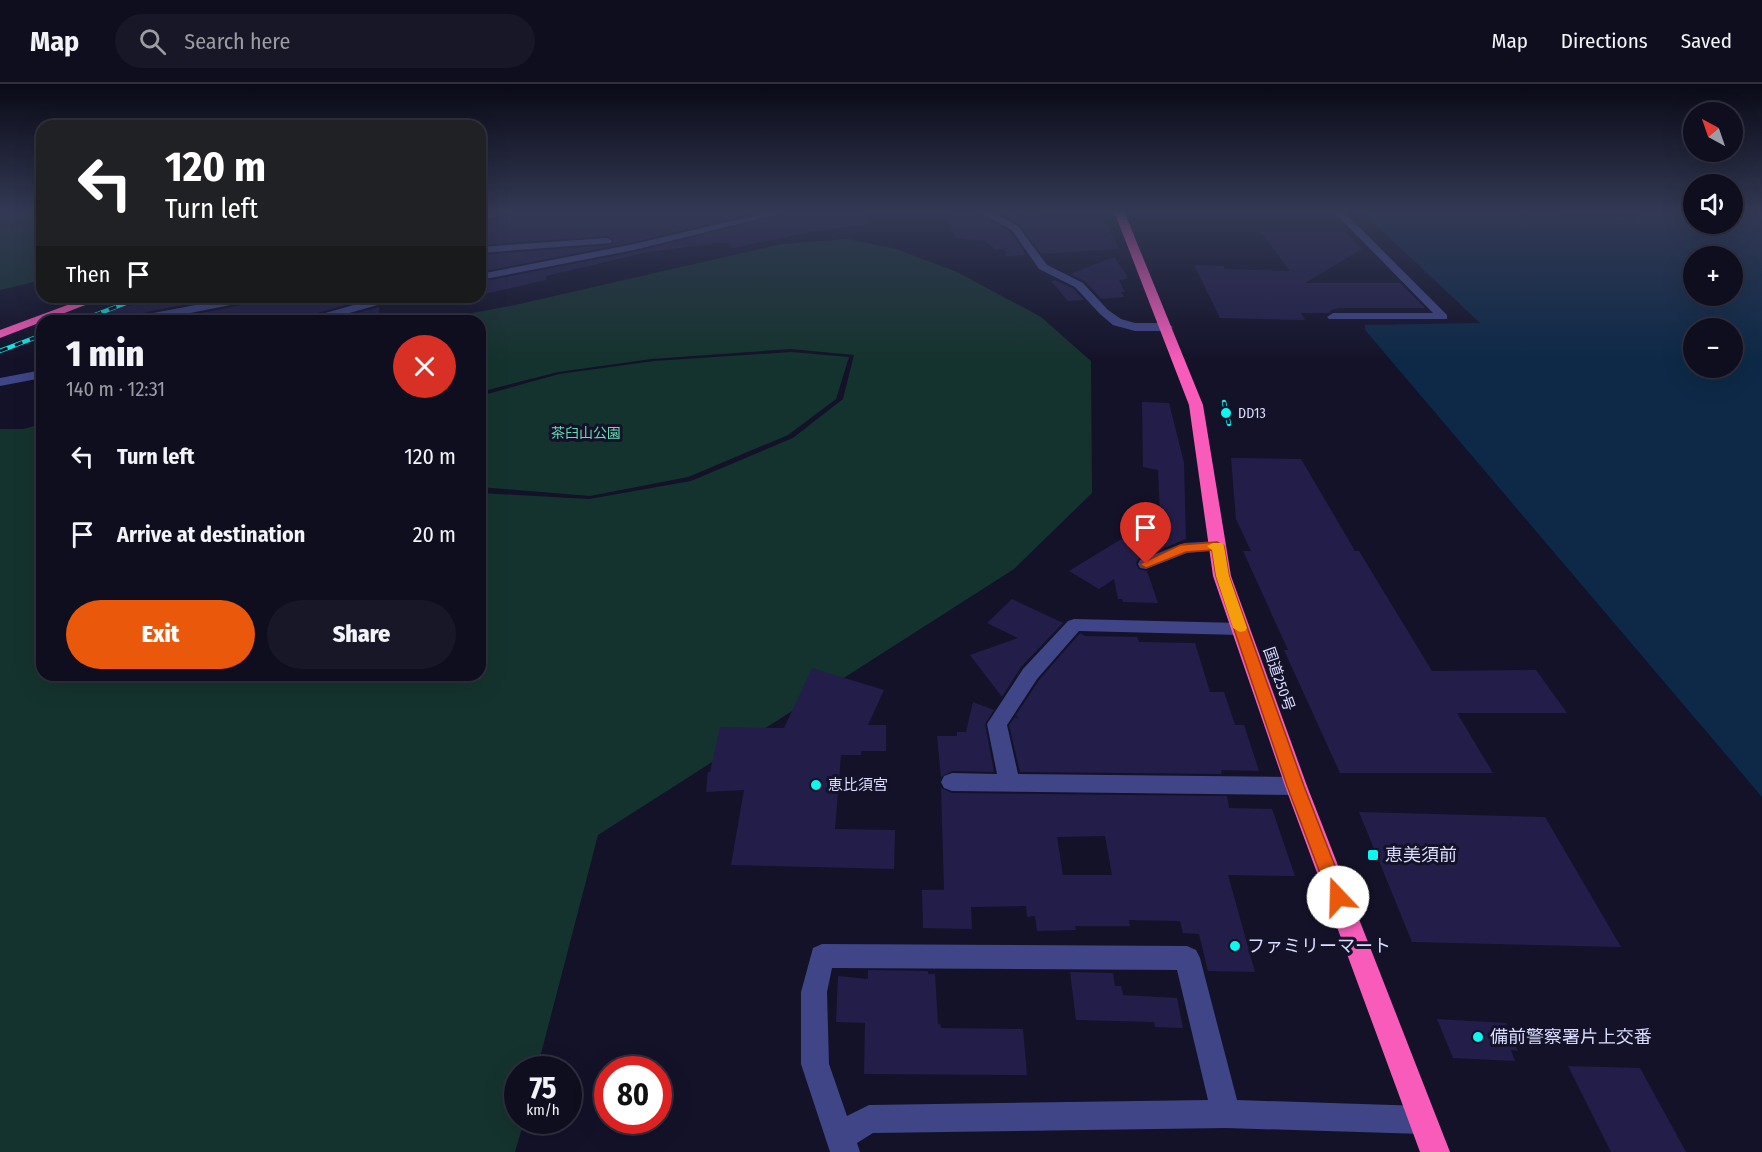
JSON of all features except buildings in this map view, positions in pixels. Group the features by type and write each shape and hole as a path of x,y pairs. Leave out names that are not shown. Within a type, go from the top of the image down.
{"highway":[{"name":"国道250号","path":"1140,261 1197,405 1222,576 1296,786 1435,1152"},
{"path":"51,315 84,303"},
{"path":"0,334 36,321"}],"street":[{"path":"486,276 563,261"},
{"path":"1039,261 1043,267 1079,285 1104,312 1117,322 1135,327 1167,327"},
{"path":"1333,317 1443,317 1387,261"},
{"path":"163,315 224,303"},
{"path":"330,315 373,303"},
{"path":"0,382 36,375"},
{"path":"1146,564 1184,548 1217,546"},
{"path":"1009,781 997,724 1030,674 1074,625 1241,629"},
{"path":"952,782 1296,786"},
{"path":"1226,1114 1187,958 822,956 814,992 815,1064 842,1145 869,1119 1226,1114 1423,1120"}],"green space":[{"path":"0,261 36,261 36,281 0,290"},
{"path":"708,261 927,261 957,272 1041,317 1091,361 1092,493 1014,569 598,835 540,1056 504,1056 504,1134 520,1134 515,1152 0,1152 0,429 23,429 36,426 36,681 486,681 486,493 589,499 691,481 793,438 843,399 854,355 791,349 652,359 558,372 486,390 486,315 461,315 515,305"},
{"name":"茶臼山公園","path":"791,352 849,357 836,399 788,435 688,477 590,496 486,487 486,394 559,374 654,361"}],"water":[{"path":"1414,261 1683,261 1683,306 1743,306 1743,261 1762,261 1762,797 1365,330 1365,325 1480,323"}],"railway":[{"path":"95,315 126,303"},
{"path":"0,351 36,337"},
{"path":"1224,402 1229,424"}],"slow traffic":[{"path":"1213,546 1217,546 1222,576 1240,628"}],"place":[{"name":"DD13","path":"1226,413"},
{"name":"恵比須宮","path":"816,785"},
{"name":"恵美須前","path":"1373,855"},
{"name":"ファミリーマート","path":"1235,946"},
{"name":"備前警察署片上交番","path":"1478,1037"}],"route":[{"path":"1146,564 1184,548 1217,546 1222,576 1338,897"}]}
